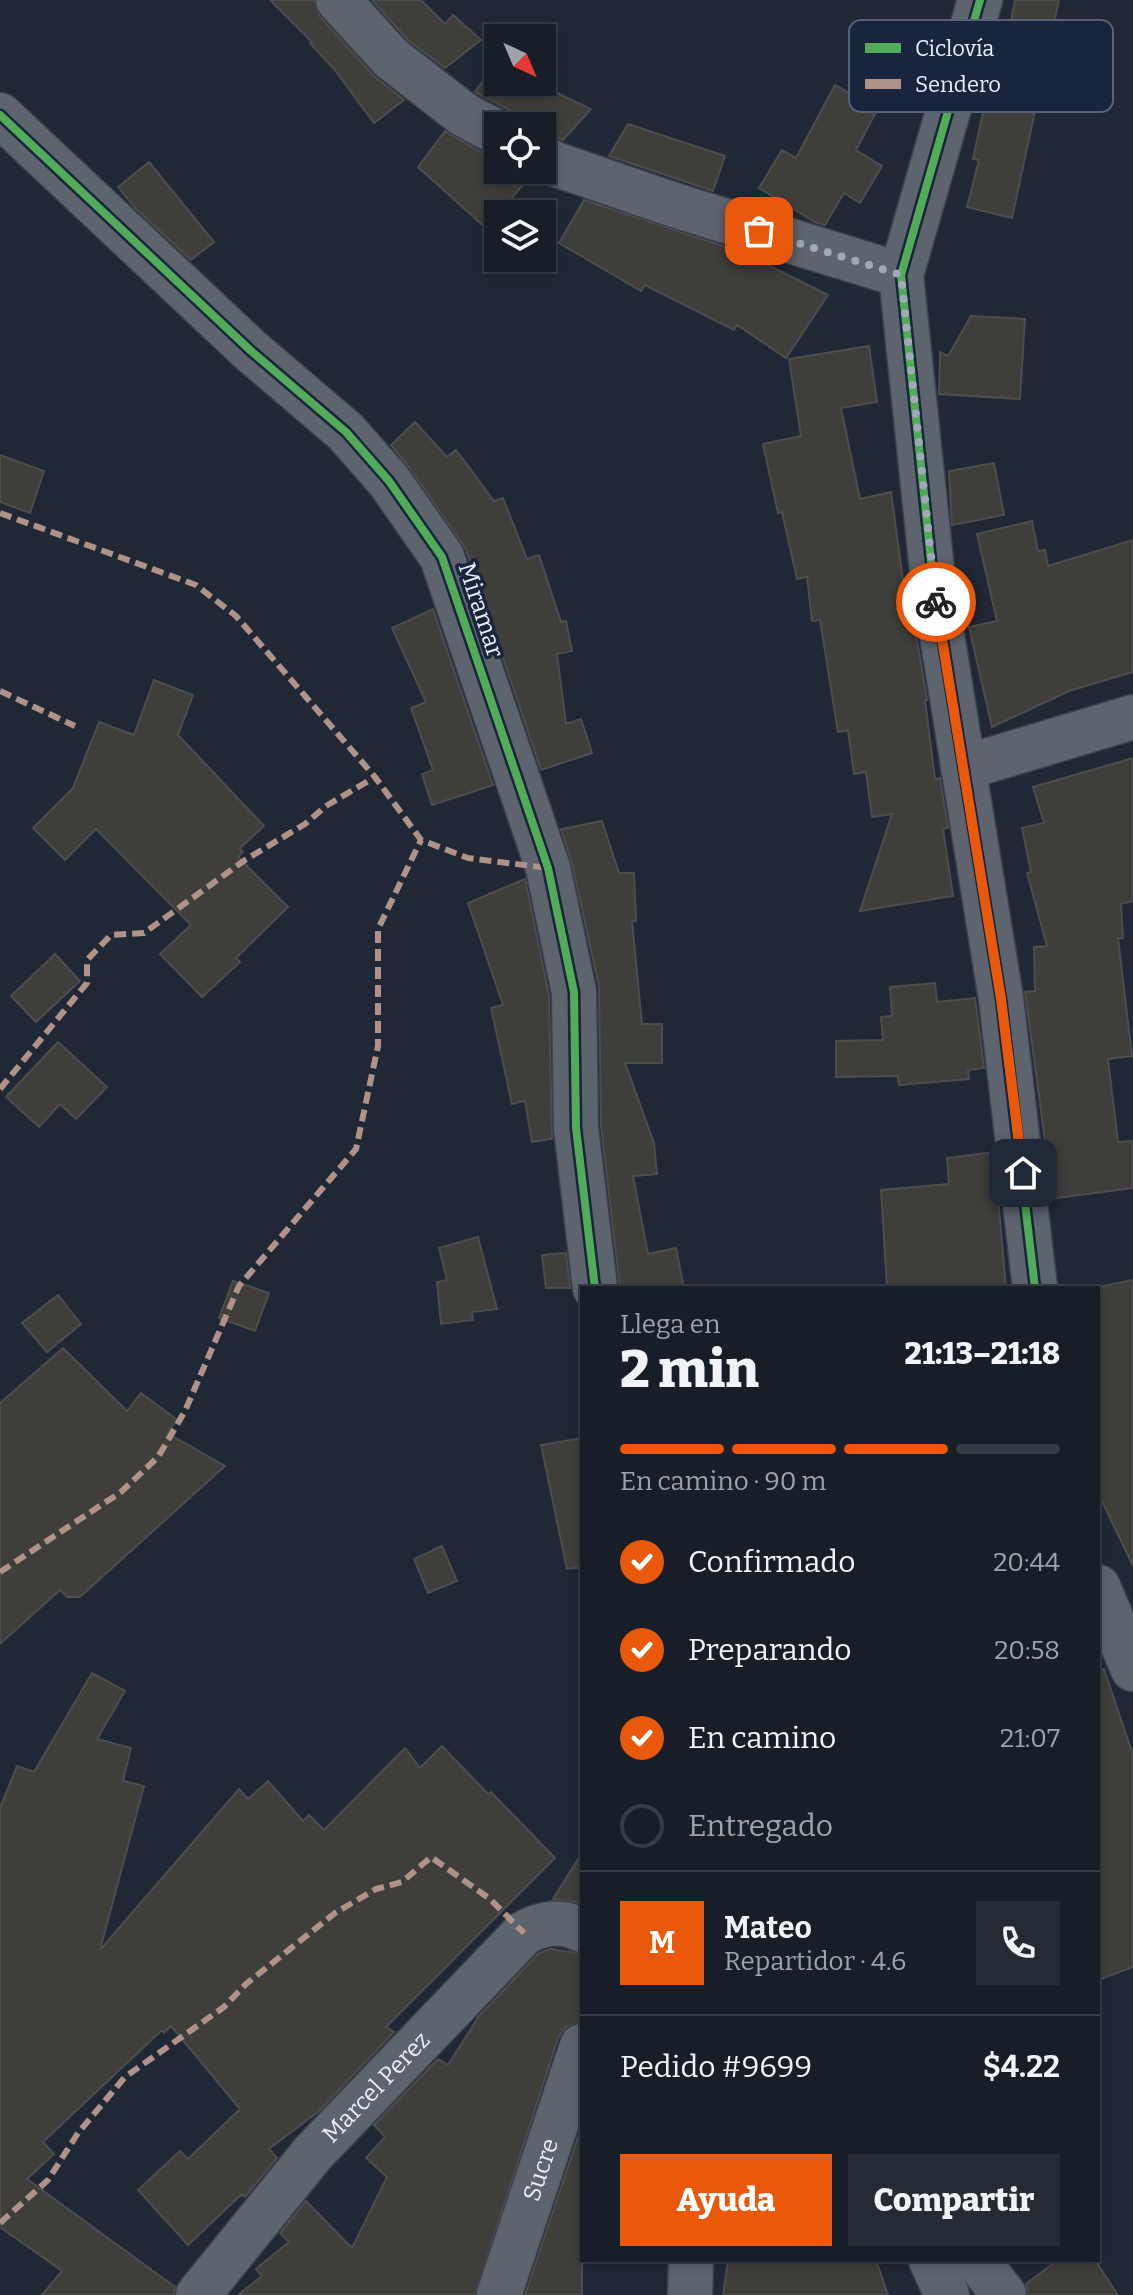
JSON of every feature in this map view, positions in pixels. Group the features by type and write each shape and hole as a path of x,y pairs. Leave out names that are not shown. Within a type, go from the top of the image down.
{"street":[{"path":"338,0 391,58 463,114 484,125"},
{"path":"974,20 980,0"},
{"path":"948,112 901,275 933,580 1001,999 1035,1286"},
{"name":"Miramar","path":"0,115 250,350 346,432 389,481 442,557 548,868 574,992 576,1128 595,1286"},
{"path":"556,164 674,205 901,275"},
{"path":"963,768 1133,717"},
{"path":"1100,1592 1133,1669"},
{"name":"Marcel Perez","path":"198,2295 313,2153 524,1933 545,1923 580,1929"},
{"name":"Sucre","path":"499,2295 580,2052"},
{"path":"690,2295 691,2262"},
{"path":"932,2262 947,2295"},
{"path":"979,2262 1004,2295"}],"building":[{"path":"270,0 314,0 320,17 373,75 404,100 374,123 312,42"},
{"path":"372,0 421,0 445,24 453,15 481,40 445,68 408,40"},
{"path":"1015,0 1059,0 1055,20 1011,20"},
{"path":"484,79 484,96 556,96 556,92 591,109 563,140 556,137 556,112 512,112 475,92"},
{"path":"835,85 849,93 849,112 876,112 856,150 882,166 860,203 844,193 825,225 759,188 782,150 796,158"},
{"path":"983,112 1035,112 1012,218 967,207 979,160 973,159"},
{"path":"628,124 725,156 713,191 609,156"},
{"path":"445,131 484,154 484,184 524,184 510,200 484,200 484,226 418,167"},
{"path":"149,162 214,242 191,260 134,207 118,187"},
{"path":"584,200 744,253 828,295 786,358 737,325 734,330 645,285 641,291 559,243"},
{"path":"971,316 1025,319 1020,399 939,394 940,352 948,356"},
{"path":"869,346 877,402 841,408 860,499 891,492 908,617 913,616 927,700 935,779 940,778 948,828 943,829 953,896 860,911 892,814 872,817 866,772 854,774 848,730 838,732 820,620 812,621 807,577 797,579 763,444 801,436 789,359"},
{"path":"415,422 447,457 456,450 494,501 503,498 527,559 539,555 561,622 566,621 572,651 557,654 566,724 581,719 592,753 541,770 466,549 391,445"},
{"path":"0,455 44,471 30,513 0,502"},
{"path":"994,463 1004,515 952,525 949,471"},
{"path":"1032,521 1038,551 1045,550 1048,566 1133,540 1133,672 1069,691 992,727 969,627 997,621 977,534"},
{"path":"433,609 493,785 432,805 422,774 433,770 411,708 426,702 392,628"},
{"path":"154,680 193,695 178,735 264,826 240,848 243,852 238,857 288,907 236,958 240,962 202,997 160,954 191,925 96,829 65,860 33,828 73,788 99,722 134,735"},
{"path":"1133,758 1133,901 1121,904 1123,938 1118,938 1132,1056 1108,1059 1118,1142 1133,1141 1133,1188 1050,1199 1025,992 1035,991 1034,947 1047,946 1027,873 1031,872 1022,828 1044,823 1033,787"},
{"path":"602,821 619,873 634,873 636,921 632,921 642,1024 662,1024 662,1063 625,1063 654,1143 657,1174 633,1176 648,1254 676,1248 684,1286 620,1286 601,1126 599,987 572,863 561,829"},
{"path":"525,879 549,995 552,1139 532,1142 525,1101 512,1104 491,1008 503,1005 468,903"},
{"path":"55,954 80,981 36,1022 11,996"},
{"path":"935,983 937,1002 975,998 984,1068 968,1070 969,1079 899,1085 898,1076 836,1077 836,1041 883,1040 881,1017 892,1016 890,987"},
{"path":"58,1042 107,1087 76,1119 60,1104 39,1127 6,1097"},
{"path":"994,1152 1006,1286 887,1286 881,1190 949,1184 947,1158"},
{"path":"478,1237 497,1309 472,1312 473,1320 441,1324 437,1282 447,1280 439,1248"},
{"path":"566,1253 570,1288 546,1288 542,1255"},
{"path":"1133,1280 1133,1566 1100,1497 1100,1287"},
{"path":"233,1281 269,1293 255,1331 219,1318"},
{"path":"58,1295 81,1324 47,1352 22,1323"},
{"path":"63,1348 127,1411 141,1393 177,1420 167,1433 225,1466 80,1597 67,1597 60,1590 0,1644 0,1403"},
{"path":"580,1438 580,1567 567,1569 541,1445"},
{"path":"442,1546 457,1581 428,1593 414,1559"},
{"path":"1104,1669 1133,1755 1133,1967 1100,1979 1100,1670"},
{"path":"92,1673 125,1691 97,1739 131,1748 123,1781 144,1786 100,1950 239,1789 248,1799 268,1781 303,1821 309,1815 324,1830 405,1748 420,1768 442,1746 555,1858 386,2027 394,2032 319,2111 269,2149 277,2158 245,2197 242,2194 188,2245 138,2190 180,2151 188,2159 240,2109 171,2026 164,2033 162,2030 43,2142 54,2154 27,2179 175,2287 174,2295 42,2295 62,2271 0,2227 0,1808 17,1766 34,1772"},
{"path":"580,1856 580,1903 553,1899"},
{"path":"551,1949 580,1954 580,2023 566,2027 558,2038 475,2295 238,2295 262,2276 256,2269 289,2242 280,2233 306,2201 352,2248 387,2177 366,2158 385,2137 374,2125 438,2059 448,2065 479,2016 539,1953"},
{"path":"580,2131 582,2295 525,2295"},
{"path":"728,2262 877,2262 888,2295 723,2295"},
{"path":"1055,2262 1096,2262 1118,2295 1028,2295 1026,2284"}],"marked path":[{"path":"0,513 196,585 236,616 375,777 421,840 468,858 548,868"},
{"path":"0,691 75,726"},
{"path":"0,1089 87,983 87,960 111,935 144,933 245,860 375,777"},
{"path":"0,1572 121,1492 158,1457 185,1411 239,1286 356,1149 378,1046 378,929 421,840"},
{"path":"0,2223 48,2180 78,2133 125,2077 224,2007 246,1984 335,1913 376,1889 402,1882 431,1857 490,1899 524,1933"}],"cycle path":[{"path":"974,20 980,0"},
{"path":"948,112 901,275 933,580 1001,999 1035,1286"},
{"path":"0,115 250,350 346,432 389,481 442,557 548,868 574,992 576,1128 595,1286"}],"way so far":[{"path":"759,231 901,275 936,602"}],"route":[{"path":"936,602 1001,999 1023,1173"}]}
